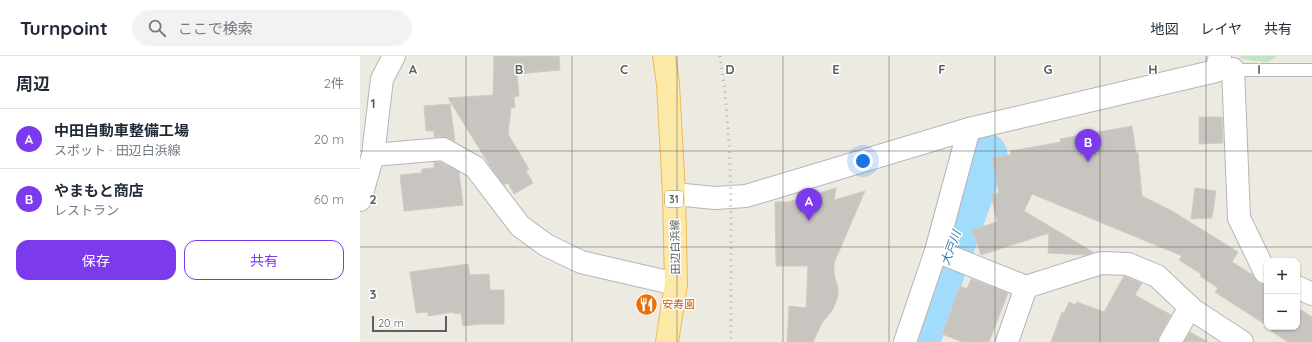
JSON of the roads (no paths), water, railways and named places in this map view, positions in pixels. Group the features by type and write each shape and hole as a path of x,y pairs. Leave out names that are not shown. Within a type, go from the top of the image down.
{"main road":[{"name":"田辺白浜線","path":"664,56 668,84 674,194 676,284 667,342"}],"street":[{"path":"360,200 373,155 382,79 394,56"},
{"path":"674,194 715,198 746,196 969,129 1223,65 1239,218 1264,270"},
{"path":"905,342 943,253 969,129"},
{"path":"373,155 443,149 475,167 520,226 546,245 581,262 676,284"},
{"path":"943,253 1026,287 1101,263 1128,264 1156,276 1190,306 1242,342"},
{"path":"1007,342 1026,287"},
{"path":"1300,288 1312,294"},
{"path":"1170,342 1190,306"}],"lane":[{"path":"1223,65 1312,70"}],"waterway":[{"name":"大戸川","path":"917,342 985,155"}],"railway":[{"path":"720,56 725,92 730,163 731,342"}],"place":[{"name":"やまもと商店","path":"1088,162"},
{"name":"中田自動車整備工場","path":"809,221"},
{"name":"安寿園","path":"646,304"}]}
